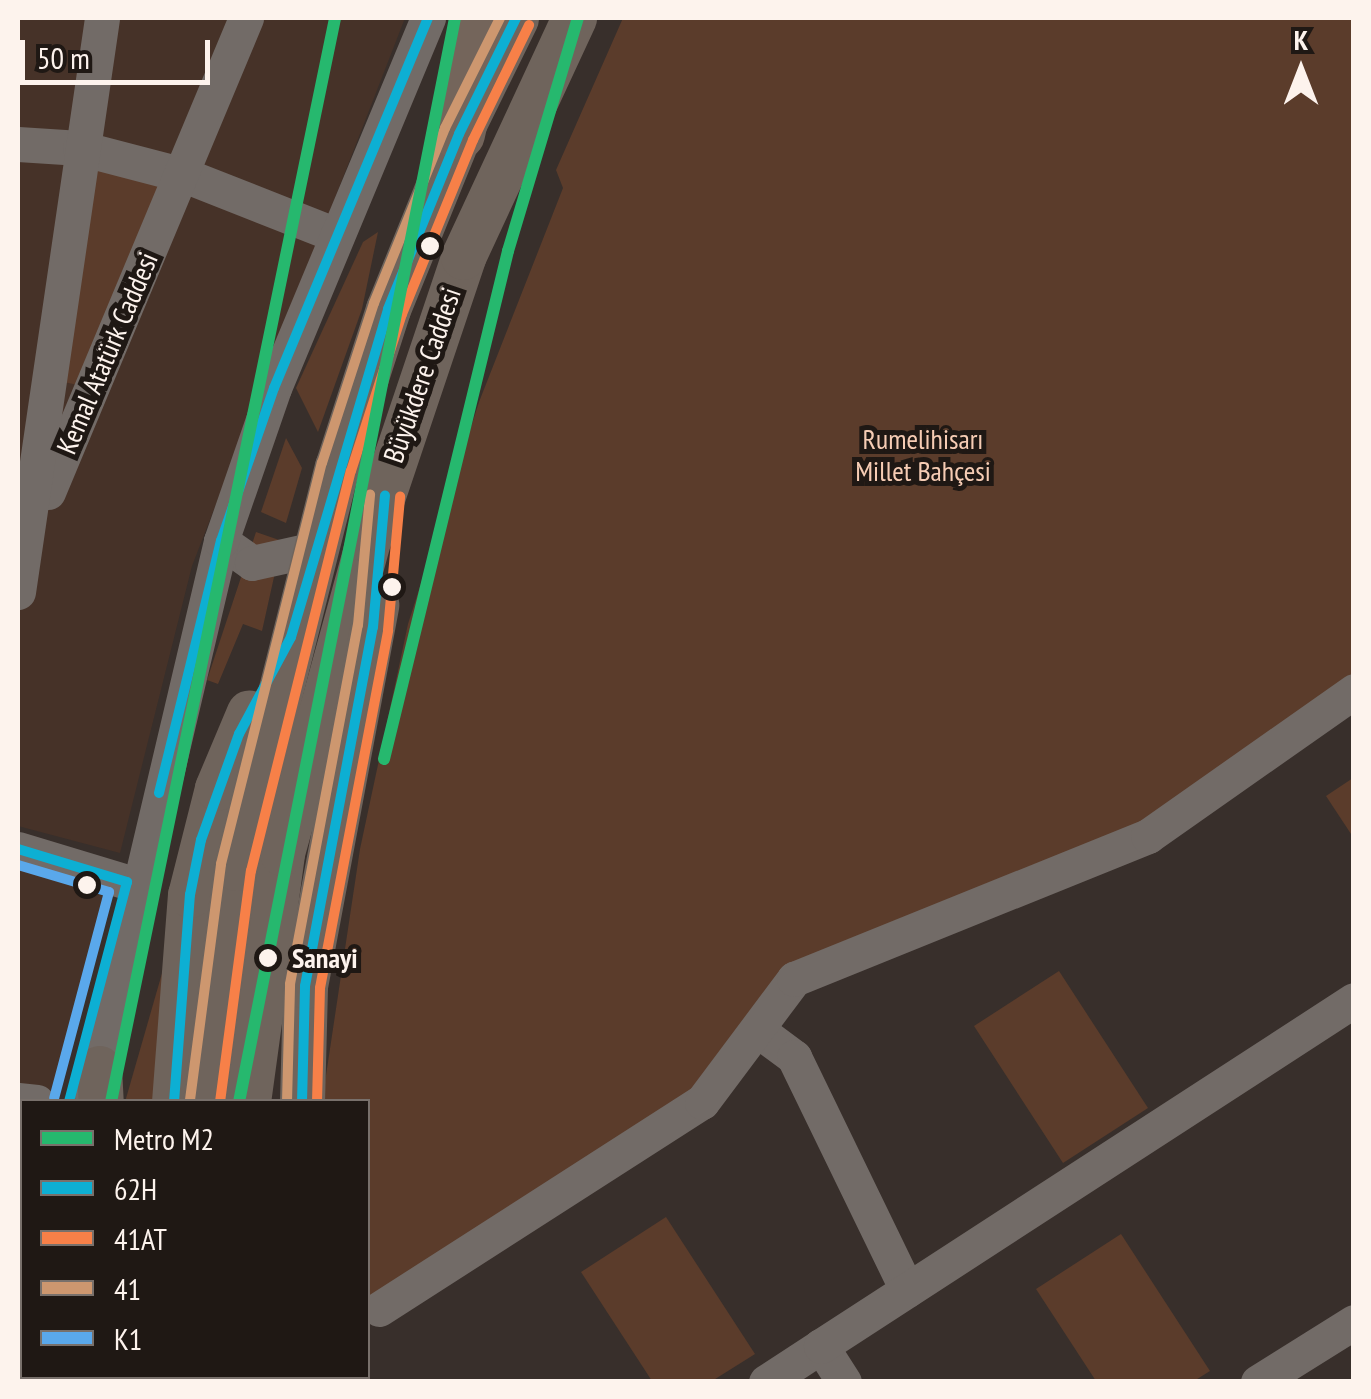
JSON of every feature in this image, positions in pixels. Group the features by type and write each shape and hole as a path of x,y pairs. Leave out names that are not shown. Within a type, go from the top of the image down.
{"highway":[{"path":"459,134 485,18"}],"main road":[{"name":"Büyükdere Caddesi","path":"205,1099 236,868 315,548 388,309 459,134 516,18"},
{"name":"Büyükdere Caddesi","path":"248,1099 282,853 385,484 464,256 574,18"},
{"path":"302,1099 305,986 372,627 385,484"},
{"path":"174,1099 201,840 245,720 292,637"}],"street":[{"name":"Kemal Atatürk Caddesi","path":"18,592 31,531 80,148 102,18"},
{"name":"Kemal Atatürk Caddesi","path":"31,531 184,176 246,18"},
{"path":"70,1099 135,874 222,541 336,235 428,18"},
{"path":"18,144 80,148 184,176 336,235"},
{"path":"222,541 252,563 315,548"},
{"path":"379,1309 702,1102 794,979 1148,836 1354,691"},
{"path":"25,854 135,874"},
{"path":"96,1090 135,874"},
{"path":"766,1382 1354,1000"},
{"path":"758,1032 794,1057 907,1290"},
{"path":"1258,1382 1354,1322"},
{"path":"821,1346 844,1382"}],"shaded area":[{"path":"18,18 405,18 192,566 120,853 18,826"},
{"path":"18,866 106,897 56,1099 20,1099 18,1257"}],"green space":[{"name":"Rumelihisarı Millet Bahçesi","path":"623,18 1353,18 1353,681 1135,835 784,972 697,1093 370,1303 370,1099 322,1099 360,849 408,624 479,402 563,188 556,170"},
{"path":"90,163 164,185 78,385 59,381"},
{"path":"378,232 362,309 318,432 296,388 363,242"},
{"path":"286,438 302,468 286,523 261,512"},
{"path":"256,532 282,541 262,631 243,624 218,684 207,680"},
{"path":"1353,778 1353,837 1326,796"},
{"path":"171,942 158,1099 126,1099"},
{"path":"1059,971 1148,1108 1063,1163 974,1026"},
{"path":"666,1217 755,1354 712,1381 652,1381 581,1272"},
{"path":"1121,1234 1210,1371 1194,1381 1096,1381 1036,1289"},
{"path":"91,1379 170,1379 170,1381 90,1382"}],"metro line":[{"name":"M2","path":"112,1099 335,18"},
{"name":"M2","path":"240,1099 455,18"},
{"name":"M2","path":"384,759 508,251 578,18"}],"transit line":[{"name":"62H","path":"159,793 221,541 274,388 428,18"},
{"name":"41","path":"190,1099 221,864 322,463 374,303 445,128 500,18"},
{"name":"62H","path":"174,1099 190,895 201,840 239,734 291,637 388,309 459,134 516,18"},
{"name":"41AT","path":"220,1099 251,871 351,471 402,314 473,140 529,25"},
{"name":"41","path":"287,1099 290,984 358,625 370,495"},
{"name":"62H","path":"302,1099 305,986 373,627 385,496"},
{"name":"41AT","path":"317,1099 320,988 388,630 400,497"},
{"name":"62H","path":"18,849 127,882 70,1099"},
{"name":"K1","path":"18,865 109,892 54,1098"}],"place":[{"name":"Sanayi","path":"268,958"}]}
